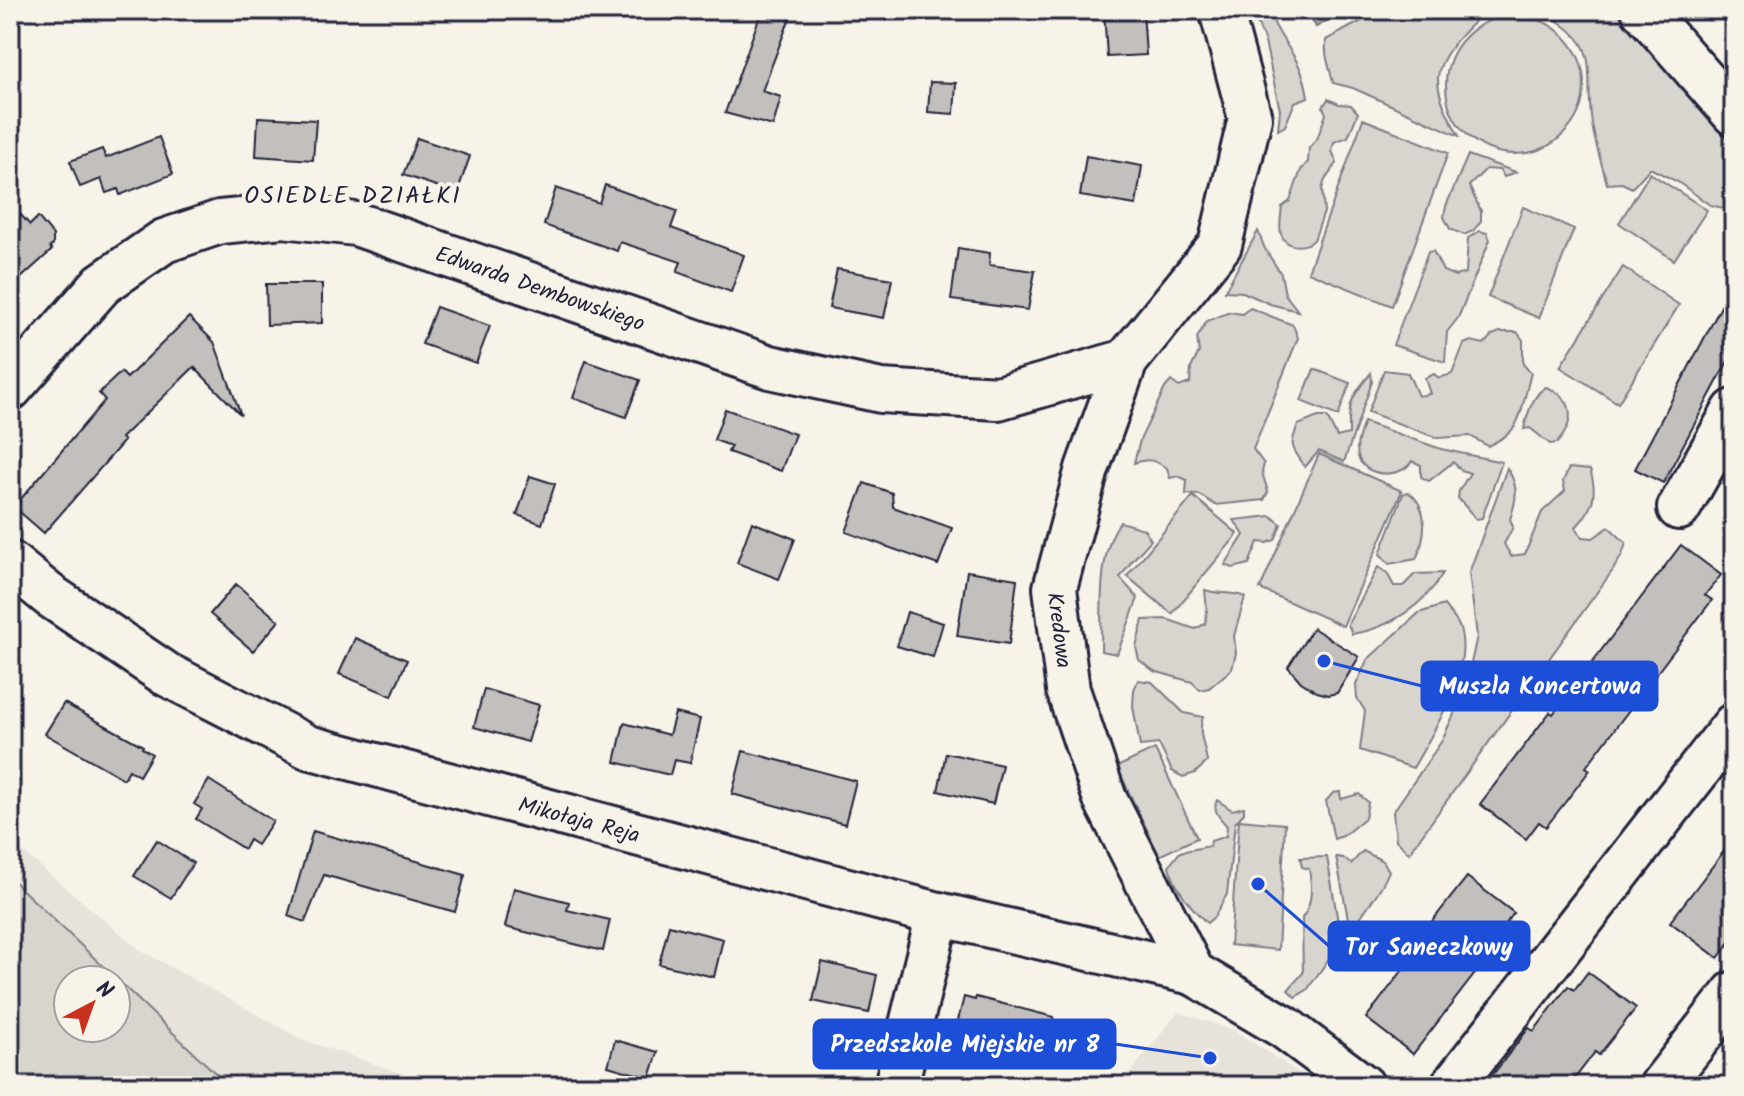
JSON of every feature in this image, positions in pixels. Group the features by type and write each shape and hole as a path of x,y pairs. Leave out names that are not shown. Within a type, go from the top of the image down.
{"street":[{"name":"Kredowa","path":"1193,973 1105,799 1068,690 1055,588 1087,469 1126,361 1220,245 1250,118 1221,10"},
{"path":"1643,10 1734,114"},
{"name":"Edwarda Dembowskiego","path":"10,389 102,284 164,241 220,222 283,216 356,224 770,367 881,391 998,398 1126,361"},
{"path":"1679,508 1734,411"},
{"name":"Mikołaja Reja","path":"10,563 49,595 166,674 308,747 938,914 1193,973"},
{"path":"1452,1086 1734,725"},
{"path":"896,1086 938,914"},
{"path":"1193,973 1284,1027 1363,1086"},
{"path":"1661,1086 1734,993"}],"shaded area":[{"path":"1252,10 1268,10 1305,83 1308,97 1295,102 1285,126 1278,130 1280,110 1265,42"},
{"path":"1307,10 1346,10 1316,27"},
{"path":"1382,10 1485,12 1450,50 1438,77 1442,100 1459,136 1353,88 1333,83 1326,40"},
{"path":"1540,10 1622,10 1734,137 1734,200 1724,208 1710,205 1678,182 1650,168 1632,188 1622,183 1607,184 1593,132 1589,71 1583,46 1561,23"},
{"path":"1515,16 1541,21 1564,36 1579,59 1584,85 1579,111 1564,134 1541,149 1515,154 1489,149 1466,134 1451,111 1446,85 1451,59 1466,36 1489,21"},
{"path":"1328,99 1351,105 1358,113 1348,137 1334,142 1332,151 1337,163 1322,189 1324,212 1314,240 1305,245 1291,245 1281,234 1282,207 1290,201 1301,170 1308,162 1309,148 1317,139 1326,114 1323,107"},
{"path":"1363,119 1448,153 1392,306 1308,272"},
{"path":"1468,155 1516,172 1504,177 1500,170 1486,169 1469,186 1481,211 1481,221 1473,231 1464,235 1450,229 1444,217"},
{"path":"1650,173 1707,210 1674,260 1619,223"},
{"path":"1523,207 1574,229 1539,318 1488,297"},
{"path":"1258,231 1281,274 1285,294 1298,311 1270,304 1243,292 1225,291"},
{"path":"1480,231 1487,233 1490,240 1458,318 1447,332 1445,362 1393,345 1428,252 1433,251 1443,271 1455,276 1466,273 1468,238"},
{"path":"1623,267 1679,305 1618,403 1560,367"},
{"path":"1250,308 1293,325 1298,338 1253,449 1264,464 1262,472 1268,492 1264,500 1215,505 1200,495 1186,494 1187,480 1178,476 1170,478 1167,468 1158,463 1148,460 1134,463 1140,440 1165,388 1171,381 1179,387 1190,383 1191,368 1199,352 1197,338 1207,321 1230,312 1242,314"},
{"path":"1500,332 1517,332 1523,340 1523,364 1531,373 1515,427 1500,439 1488,446 1470,436 1437,438 1368,412 1384,370 1408,373 1418,396 1430,394 1425,378 1434,374 1439,378 1452,374 1464,344 1471,341 1484,344"},
{"path":"1314,369 1350,383 1338,416 1301,401"},
{"path":"1371,373 1372,382 1344,462 1319,451 1305,467 1293,448 1298,425 1327,417 1337,437 1349,434 1352,401"},
{"path":"1546,387 1563,397 1570,411 1563,435 1557,443 1550,444 1530,428 1524,429 1534,400"},
{"path":"1364,422 1441,449 1502,462 1482,518 1476,519 1458,498 1470,473 1453,462 1429,481 1421,477 1421,465 1412,461 1401,470 1386,474 1363,465 1357,450"},
{"path":"1319,454 1402,491 1343,626 1260,589"},
{"path":"1507,468 1516,493 1510,519 1513,527 1504,544 1511,556 1525,554 1542,512 1565,491 1563,481 1569,468 1590,470 1594,486 1592,501 1576,527 1582,537 1593,538 1609,527 1626,543 1613,570 1409,853 1396,840 1393,812 1441,742 1465,691 1477,636 1469,573"},
{"path":"1408,492 1415,498 1423,514 1422,541 1416,559 1389,564 1380,554 1403,494"},
{"path":"1193,496 1238,534 1172,614 1127,576"},
{"path":"1271,516 1281,524 1275,540 1258,542 1249,564 1233,568 1225,565 1244,535 1234,520"},
{"path":"1120,522 1144,529 1151,540 1120,578 1138,598 1117,654 1101,651 1101,602 1107,550"},
{"path":"1378,567 1387,573 1394,586 1403,586 1415,574 1443,573 1426,595 1404,614 1379,627 1352,634 1348,624"},
{"path":"1205,590 1245,597 1234,636 1236,653 1232,669 1209,688 1200,690 1192,682 1154,671 1139,660 1136,647 1143,620 1166,619 1195,629 1205,624"},
{"path":"1444,605 1459,626 1461,661 1450,699 1431,737 1413,768 1360,750 1365,711 1357,698 1356,685 1367,660 1419,613"},
{"path":"1138,680 1152,682 1184,713 1203,717 1201,734 1207,762 1195,773 1183,777 1172,771 1159,744 1140,746 1133,706"},
{"path":"1155,749 1197,838 1159,856 1117,767"},
{"path":"1340,792 1341,799 1359,794 1368,802 1365,818 1343,836 1334,839 1326,801 1333,793"},
{"path":"1217,800 1232,810 1244,807 1244,813 1235,823 1227,894 1215,916 1207,923 1184,897 1169,866 1180,852 1210,846 1211,841 1226,836 1227,826 1216,811"},
{"path":"1239,820 1285,824 1278,950 1230,945"},
{"path":"10,841 140,950 303,1040 440,1086 10,1086"},
{"path":"1363,851 1383,861 1389,871 1351,934 1336,857 1351,864"},
{"path":"1327,857 1339,928 1338,946 1307,990 1295,997 1288,990 1303,973 1302,918 1310,901 1311,888 1309,869 1302,867 1300,858"},
{"path":"10,878 101,964 52,964 52,1044 132,1044 132,994 229,1086 10,1086"},
{"path":"1178,1012 1234,1030 1319,1086 1120,1086"}],"building":[{"path":"762,10 793,10 762,91 781,97 773,126 725,113"},
{"path":"1104,10 1143,10 1146,55 1107,57"},
{"path":"930,82 956,83 954,114 928,112"},
{"path":"258,117 316,120 313,160 256,156"},
{"path":"159,137 173,174 120,195 118,189 106,193 101,179 80,187 70,161 102,149 106,158"},
{"path":"417,138 470,156 457,193 403,175"},
{"path":"1086,156 1142,166 1136,205 1080,196"},
{"path":"605,185 677,211 671,228 744,255 731,292 677,272 681,262 620,242 617,251 544,225 556,188 599,203"},
{"path":"10,203 30,225 38,217 53,235 53,245 50,247 52,250 10,288"},
{"path":"958,248 990,253 989,265 1035,271 1028,310 951,300"},
{"path":"837,269 892,279 884,318 829,308"},
{"path":"1734,282 1734,350 1663,483 1635,469"},
{"path":"266,284 322,284 322,323 267,325"},
{"path":"436,307 490,326 476,363 422,344"},
{"path":"189,317 214,342 241,415 194,367 121,438 124,441 44,533 14,507 105,400 99,393 121,372 127,378"},
{"path":"586,361 640,380 626,417 573,398"},
{"path":"725,409 795,434 781,471 728,452 731,446 714,440"},
{"path":"530,476 555,484 542,524 517,515"},
{"path":"864,483 892,493 893,507 952,528 938,565 846,532"},
{"path":"752,522 795,539 779,579 737,563"},
{"path":"1681,545 1721,575 1705,595 1712,600 1586,767 1590,770 1546,827 1539,822 1526,839 1480,804 1550,712 1553,714"},
{"path":"967,571 1017,579 1009,644 957,636"},
{"path":"236,584 279,621 253,651 210,614"},
{"path":"907,612 943,623 933,657 897,646"},
{"path":"1313,628 1359,657 1337,693 1328,695 1317,692 1301,682 1288,667"},
{"path":"355,638 407,660 392,696 339,674"},
{"path":"484,689 539,705 528,742 474,727"},
{"path":"64,703 143,746 152,754 139,776 129,770 124,779 45,734"},
{"path":"675,713 700,719 690,763 674,760 670,775 615,762 624,723 669,735"},
{"path":"743,751 856,781 845,824 732,794"},
{"path":"946,753 1002,765 993,804 938,791"},
{"path":"209,780 273,821 257,845 249,840 244,849 196,819 202,809 194,804"},
{"path":"313,831 465,875 455,912 324,875 305,922 288,916"},
{"path":"1734,838 1734,937 1718,958 1670,922"},
{"path":"157,840 193,863 171,898 134,876"},
{"path":"1467,877 1514,913 1479,958 1484,962 1413,1054 1366,1018 1435,928 1430,924"},
{"path":"514,888 569,902 567,910 610,920 603,951 505,927"},
{"path":"669,925 723,939 714,977 659,964"},
{"path":"822,962 877,975 869,1013 813,1001"},
{"path":"1588,972 1636,1008 1599,1055 1595,1052 1569,1086 1484,1086 1529,1028 1534,1031 1568,986 1574,990"},
{"path":"964,997 975,1000 976,997 1054,1017 1046,1048 1023,1042 1021,1049 966,1036 968,1031 956,1028"},
{"path":"615,1040 658,1052 650,1078 608,1066"}],"place":[{"name":"Muszla Koncertowa","path":"1324,661"},
{"name":"Tor Saneczkowy","path":"1258,884"},
{"name":"Przedszkole Miejskie nr 8","path":"1210,1058"}],"district":[{"name":"OSIEDLE DZIAŁKI","path":"353,195"}]}
